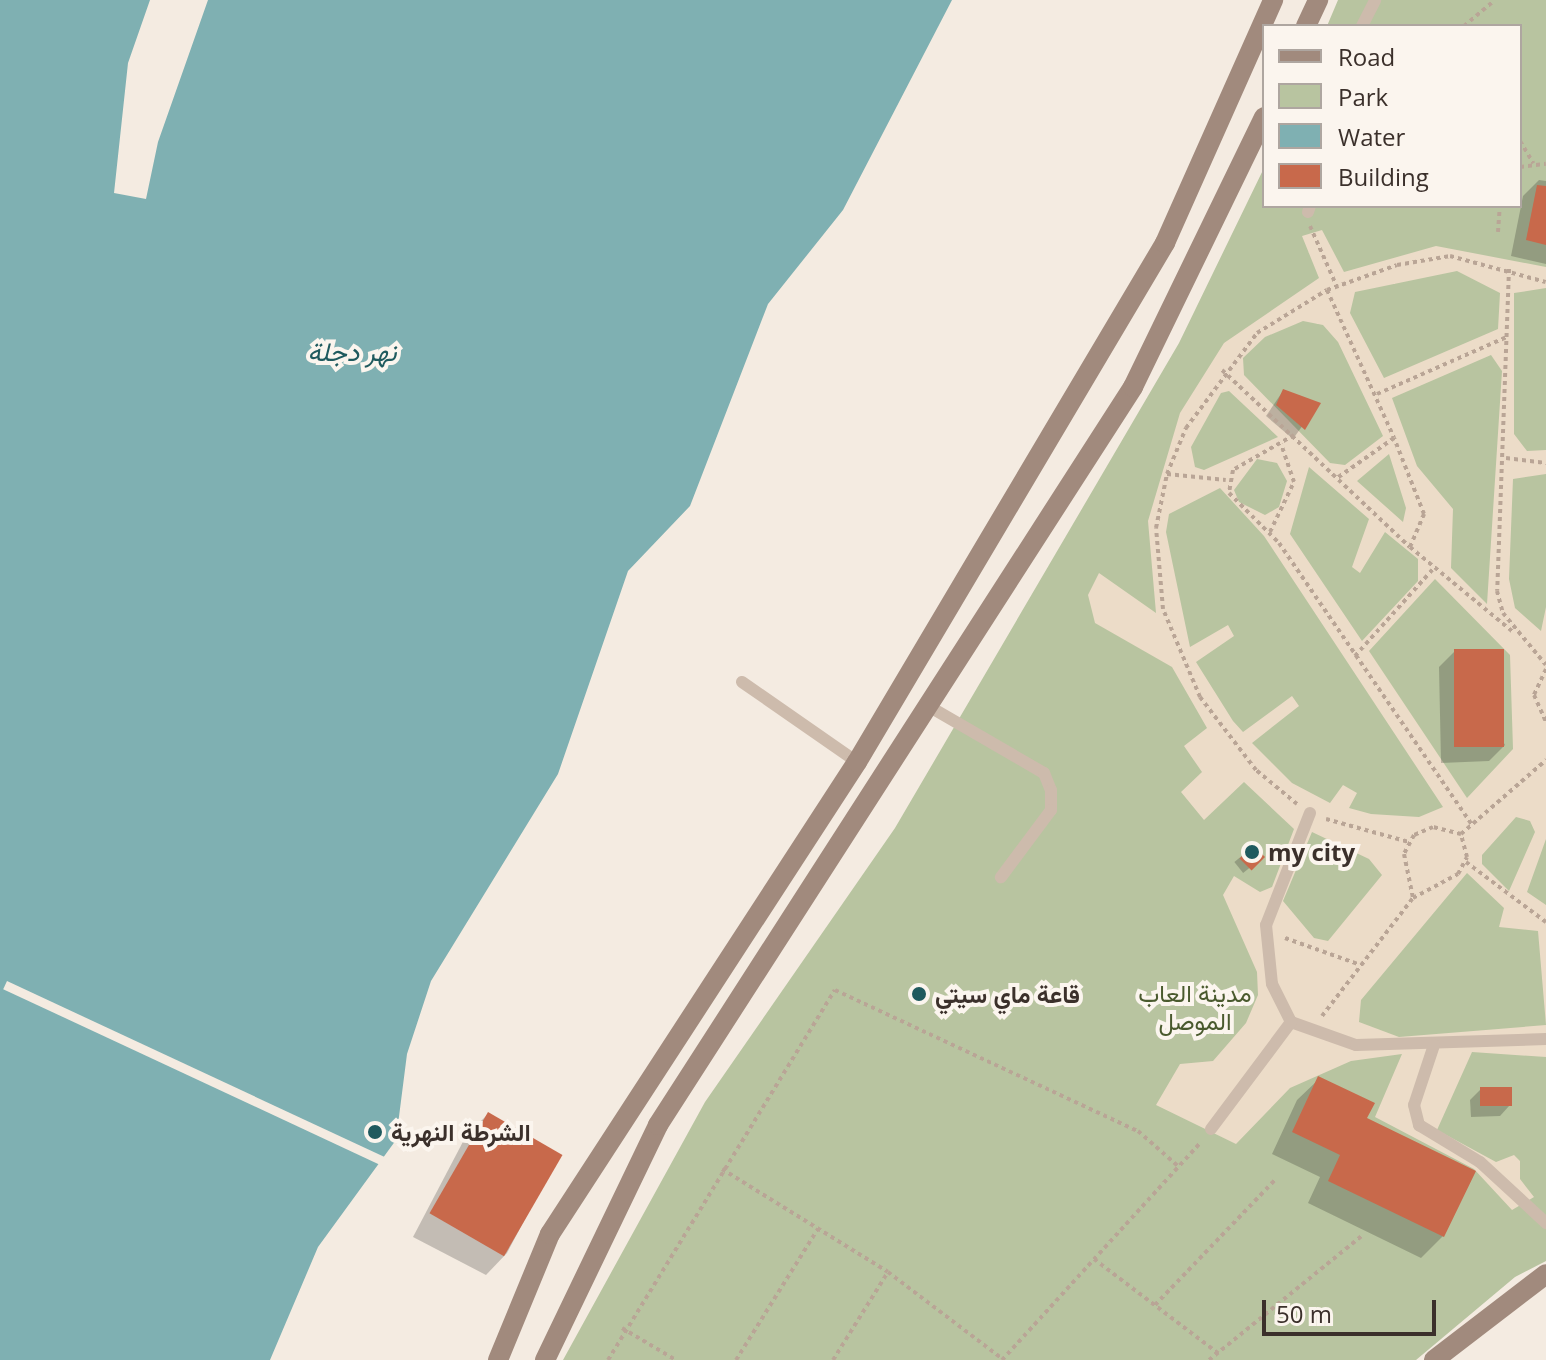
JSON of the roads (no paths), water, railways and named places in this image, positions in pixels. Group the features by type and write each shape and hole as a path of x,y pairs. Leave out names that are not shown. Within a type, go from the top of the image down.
{"main road":[{"path":"1262,24 1273,0"},
{"path":"1307,24 1318,0"},
{"path":"498,1360 550,1234 857,762 1019,495 1165,243 1262,25"},
{"path":"545,1360 658,1125 930,707 1133,387 1262,121"},
{"path":"1019,495 1052,513"},
{"path":"1434,1360 1546,1274"}],"lane":[{"path":"1363,24 1375,0"},
{"path":"742,682 857,762"},
{"path":"930,707 1044,773 1051,790 1051,810 1001,877"},
{"path":"1310,813 1266,925 1272,984 1291,1022 1311,1034 1356,1045 1434,1045 1546,1039"},
{"path":"1211,1129 1291,1022"},
{"path":"1434,1045 1414,1105 1419,1125 1480,1162 1546,1223"}],"water":[{"name":"نهر دجلة","path":"0,0 952,0 843,210 768,304 690,506 628,571 558,774 431,981 407,1054 396,1140 318,1247 270,1360 0,1360"}],"place":[{"name":"my city","path":"1252,852"},
{"name":"قاعة ماي سيتي","path":"919,994"},
{"name":"الشرطة النهرية","path":"375,1132"}],"park label":[{"name":"مدينة العاب الموصل","path":"1195,1007"}]}
